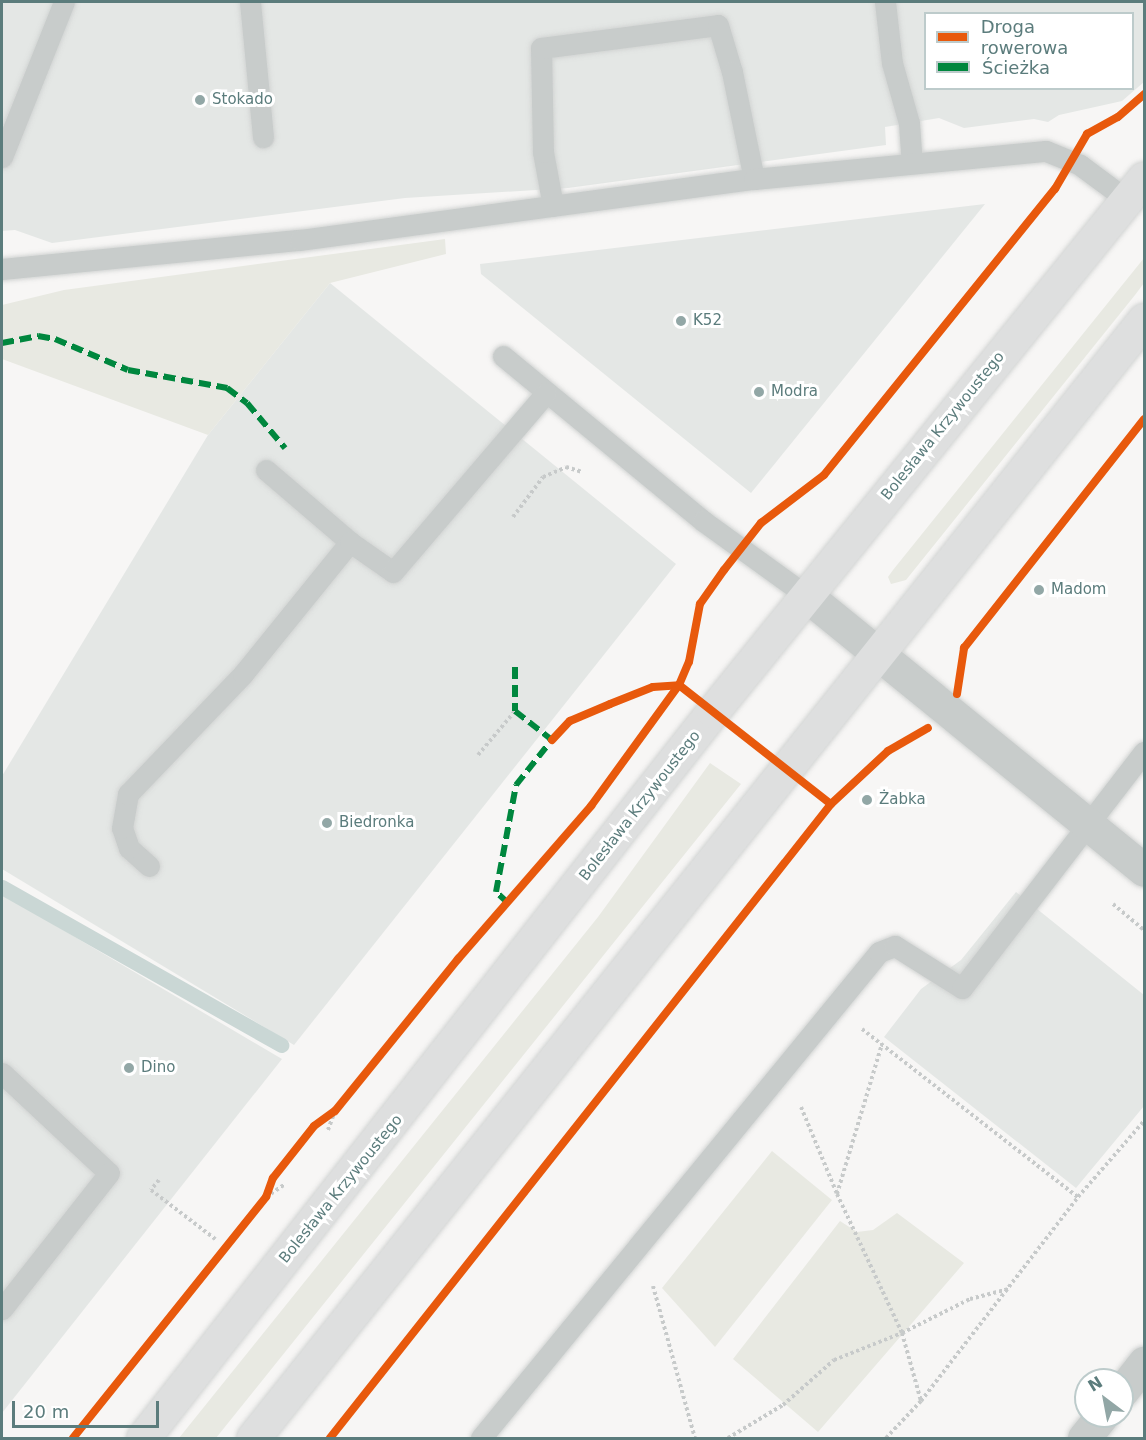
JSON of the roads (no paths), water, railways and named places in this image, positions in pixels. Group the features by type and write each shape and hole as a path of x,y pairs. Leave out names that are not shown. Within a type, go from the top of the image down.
{"main road":[{"name":"Bolesława Krzywoustego","path":"143,1438 807,596 1136,189"},
{"path":"253,1438 1144,320"}],"street":[{"path":"807,596 1144,870"},
{"path":"1134,1376 1144,1363"}],"lane":[{"path":"2,157 64,2"},
{"path":"250,2 263,137"},
{"path":"885,2 892,63 909,123 912,162"},
{"path":"553,206 543,152 541,48 718,25 732,72 754,179"},
{"path":"2,269 300,240 754,179 912,162 1046,151 1136,189"},
{"path":"503,356 740,550 807,596"},
{"path":"266,470 350,542 393,572 546,393"},
{"path":"150,866 129,848 122,828 128,794 243,674 350,542"},
{"path":"481,1438 879,952 895,946 962,988 1144,752"},
{"path":"2,1072 109,1173 2,1309"}],"waterway":[{"path":"2,887 281,1045"}],"place":[{"name":"Stokado","path":"200,100"},
{"name":"K52","path":"681,321"},
{"name":"Modra","path":"759,392"},
{"name":"Madom","path":"1039,590"},
{"name":"Żabka","path":"867,800"},
{"name":"Biedronka","path":"327,823"},
{"name":"Dino","path":"129,1068"}]}
